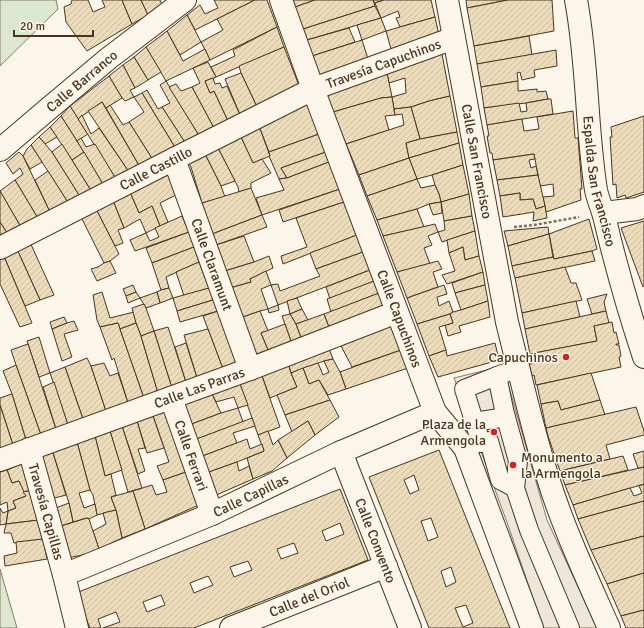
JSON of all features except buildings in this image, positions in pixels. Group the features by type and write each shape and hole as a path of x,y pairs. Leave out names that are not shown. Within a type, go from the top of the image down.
{"street":[{"name":"Calle Barranco","path":"0,150 104,63 185,0"},
{"name":"Calle Capuchinos","path":"281,0 435,412 465,448 532,628"},
{"name":"Calle San Francisco","path":"447,0 507,322 535,436 562,520 609,628"},
{"name":"Espalda San Francisco","path":"576,0 586,86 593,170 597,193 604,213 616,265 637,313 644,357"},
{"name":"Travesía Capuchinos","path":"313,89 454,38"},
{"name":"Calle Castillo","path":"0,248 313,89"},
{"name":"Calle Claramunt","path":"174,159 250,369"},
{"path":"604,213 644,206"},
{"name":"Calle Las Parras","path":"0,460 250,369 397,312"},
{"path":"515,488 500,480 465,401 464,389 501,374 506,417 518,462 515,488 529,530 570,628"},
{"name":"Calle Ferrari","path":"171,398 212,514"},
{"name":"Calle Capillas","path":"64,575 212,514 342,452 435,412"},
{"path":"474,422 506,417"},
{"path":"483,442 512,438"},
{"name":"Travesía Capillas","path":"29,449 77,628"},
{"name":"Calle Convento","path":"342,452 410,628"},
{"name":"Calle del Oriol","path":"231,628 386,566"}],"path":[{"path":"490,229 534,225 604,213"}],"green space":[{"path":"0,0 56,0 58,9 0,66"},
{"path":"0,569 17,628 0,628"}],"shaded area":[{"path":"503,366 547,520 597,628 543,628 508,525 454,378"}],"place":[{"name":"Capuchinos","path":"566,357"},
{"name":"Plaza de la Armengola","path":"494,432"},
{"name":"Monumento a la Armengola","path":"513,465"}]}
